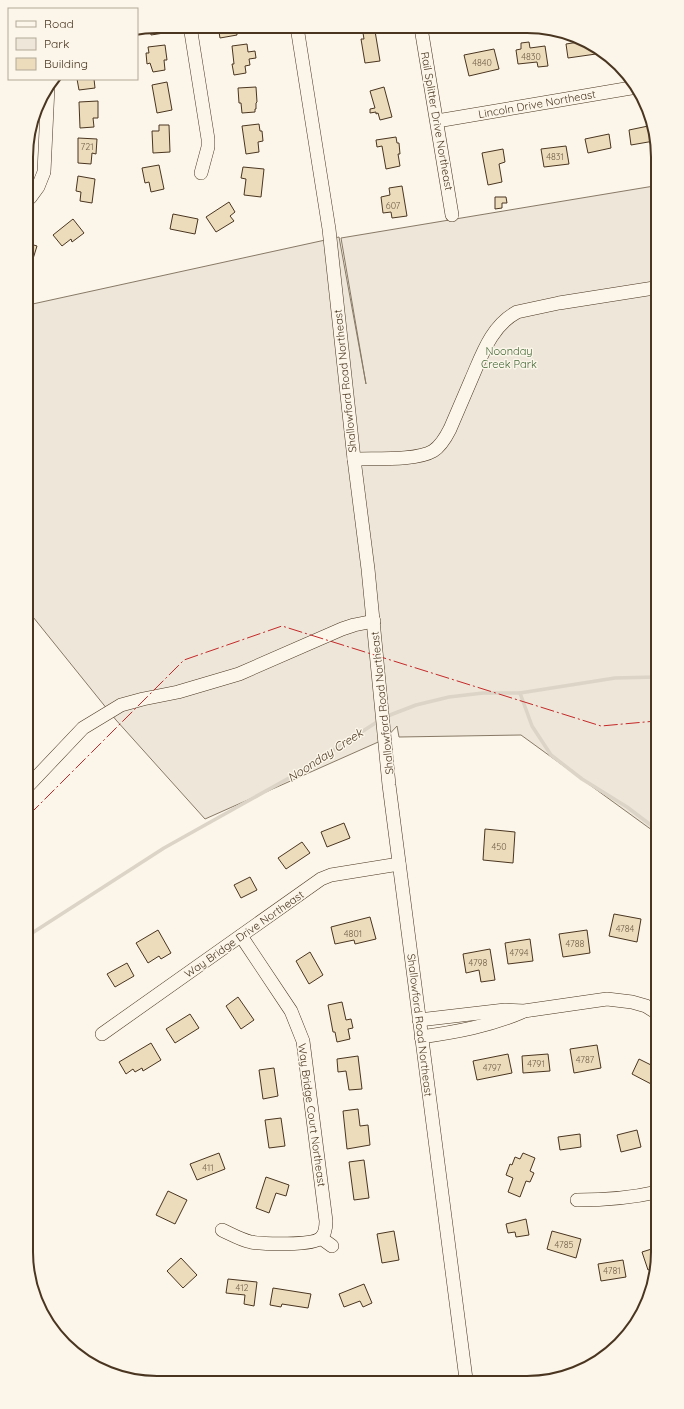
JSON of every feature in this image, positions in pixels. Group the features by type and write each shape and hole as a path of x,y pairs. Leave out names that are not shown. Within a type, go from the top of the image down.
{"street":[{"path":"191,33 208,140 208,148 201,173"},
{"name":"Shallowford Road Northeast","path":"298,33 329,229 354,459 374,620 387,760 399,864 465,1374"},
{"name":"Rail Splitter Drive Northeast","path":"422,33 452,215"},
{"name":"Lincoln Drive Northeast","path":"437,121 630,88"},
{"path":"33,194 38,187 44,172 47,100"},
{"path":"354,459 415,456 427,454 439,446 445,439 450,429 486,345 496,330 511,315 517,312 559,303 651,288"},
{"path":"33,781 83,728 121,705 215,682 246,671 342,629 374,620"},
{"name":"Way Bridge Drive Northeast","path":"102,1034 321,879 331,875 399,864"},
{"name":"Way Bridge Court Northeast","path":"222,1230 251,1242 300,1244 326,1242 326,1221 303,1041 291,1010 241,936"},
{"path":"419,1020 505,1010 524,1011 607,999 632,1002 646,1006 651,1009"},
{"path":"421,1037 472,1029 506,1019 524,1011"},
{"path":"577,1200 601,1200 651,1193"}],"green space":[{"name":"Noonday Creek Park","path":"651,186 651,829 521,735 399,737 397,726 385,739 205,819 116,720 33,617 33,304 339,237 366,384 341,238"}],"building":[{"path":"151,33 164,33 151,35"},
{"path":"219,33 237,33 237,35 220,38"},
{"path":"363,33 375,33 380,61 365,63 361,39 364,39"},
{"path":"529,42 530,48 545,46 548,66 538,67 537,62 518,64 516,50 521,49 521,43"},
{"path":"574,43 596,54 568,58 566,44"},
{"path":"247,44 248,52 255,51 256,58 249,59 250,65 245,66 246,73 234,75 232,64 234,64 232,46"},
{"path":"165,45 167,60 164,60 165,70 153,72 150,63 147,64 146,53 149,53 148,47"},
{"path":"494,49 499,69 469,76 464,55"},
{"path":"77,80 94,80 95,88 79,90"},
{"path":"167,82 172,110 157,113 152,85"},
{"path":"256,87 257,102 255,112 242,113 241,103 239,103 238,88"},
{"path":"384,87 392,117 380,120 378,113 370,113 370,109 375,108 370,91"},
{"path":"98,101 98,118 93,118 94,127 80,128 79,102"},
{"path":"259,124 260,131 262,131 263,141 258,142 259,152 246,154 242,126"},
{"path":"159,125 169,125 170,152 153,153 152,131 159,131"},
{"path":"647,126 650,142 631,145 629,130"},
{"path":"609,134 611,148 588,153 585,139"},
{"path":"396,137 397,143 399,143 400,154 398,154 400,166 386,169 382,146 377,147 376,140"},
{"path":"78,138 97,139 96,154 92,153 91,164 78,163"},
{"path":"566,146 569,164 544,167 541,149"},
{"path":"503,149 505,162 499,164 502,182 488,185 482,153"},
{"path":"159,165 164,189 151,192 149,182 145,183 142,168"},
{"path":"243,167 264,169 261,197 244,195 246,179 241,178"},
{"path":"78,176 95,179 92,203 80,201 81,192 76,191"},
{"path":"402,186 407,216 392,218 391,212 383,213 381,197 390,195 389,188"},
{"path":"495,197 506,197 507,203 502,203 502,208 495,209"},
{"path":"229,202 235,212 230,216 234,221 216,232 206,217"},
{"path":"173,214 198,219 195,234 170,229"},
{"path":"73,219 84,233 72,242 71,239 62,246 53,235"},
{"path":"33,245 37,246 33,259"},
{"path":"344,823 350,838 327,847 321,832"},
{"path":"485,829 515,832 513,863 483,860"},
{"path":"302,842 310,853 286,869 278,858"},
{"path":"250,877 257,890 241,898 234,885"},
{"path":"614,914 641,919 637,942 609,936"},
{"path":"370,917 376,939 355,944 354,940 335,944 331,927"},
{"path":"158,930 171,953 161,959 159,956 148,963 136,943"},
{"path":"587,930 590,953 563,957 559,934"},
{"path":"530,939 533,961 508,964 505,943"},
{"path":"490,949 495,980 481,982 479,970 466,973 463,954"},
{"path":"310,952 323,975 309,984 296,961"},
{"path":"127,963 134,976 115,987 107,974"},
{"path":"238,997 254,1020 241,1029 226,1006"},
{"path":"342,1002 346,1020 351,1019 353,1028 348,1029 350,1039 337,1042 335,1032 333,1032 328,1005"},
{"path":"190,1014 199,1028 175,1043 166,1029"},
{"path":"151,1043 161,1060 143,1071 142,1068 135,1072 133,1069 126,1074 119,1062"},
{"path":"597,1045 601,1068 574,1073 570,1049"},
{"path":"508,1054 512,1073 477,1080 473,1061"},
{"path":"548,1054 550,1071 523,1073 522,1056"},
{"path":"358,1056 362,1089 349,1090 346,1071 338,1072 337,1059"},
{"path":"639,1059 651,1065 651,1084 632,1074"},
{"path":"274,1068 278,1096 263,1099 259,1070"},
{"path":"358,1109 360,1126 368,1125 370,1145 347,1149 343,1111"},
{"path":"281,1118 285,1146 269,1148 265,1120"},
{"path":"637,1130 641,1147 621,1152 617,1135"},
{"path":"580,1134 581,1147 560,1150 558,1137"},
{"path":"219,1153 225,1169 197,1180 190,1164"},
{"path":"523,1153 535,1158 530,1171 534,1173 530,1182 526,1181 520,1197 508,1192 513,1178 506,1175 510,1164 512,1165 515,1157 520,1159"},
{"path":"364,1160 369,1198 354,1200 349,1162"},
{"path":"266,1177 289,1185 286,1196 276,1193 269,1213 256,1208"},
{"path":"168,1191 187,1200 175,1224 156,1215"},
{"path":"526,1219 529,1235 516,1237 515,1232 508,1233 506,1224"},
{"path":"394,1231 399,1260 382,1263 377,1234"},
{"path":"552,1231 581,1239 576,1258 547,1249"},
{"path":"651,1249 650,1269 648,1270 642,1252"},
{"path":"181,1258 197,1275 183,1288 167,1271"},
{"path":"623,1260 626,1277 601,1281 598,1264"},
{"path":"228,1279 257,1282 254,1306 244,1304 245,1295 226,1293"},
{"path":"364,1284 372,1303 363,1307 360,1301 344,1307 339,1294"},
{"path":"273,1288 311,1294 308,1308 282,1304 281,1307 270,1305"}],"waterway":[{"name":"Noonday Creek","path":"385,717 416,705 449,697 483,693 520,693 615,678 651,677"},
{"path":"520,693 532,726 551,755 582,779 627,807 651,825"},
{"name":"Noonday Creek","path":"33,932 164,848 298,773 380,720"}],"power":[{"path":"33,811 184,660 282,626 601,726 651,721"}]}
